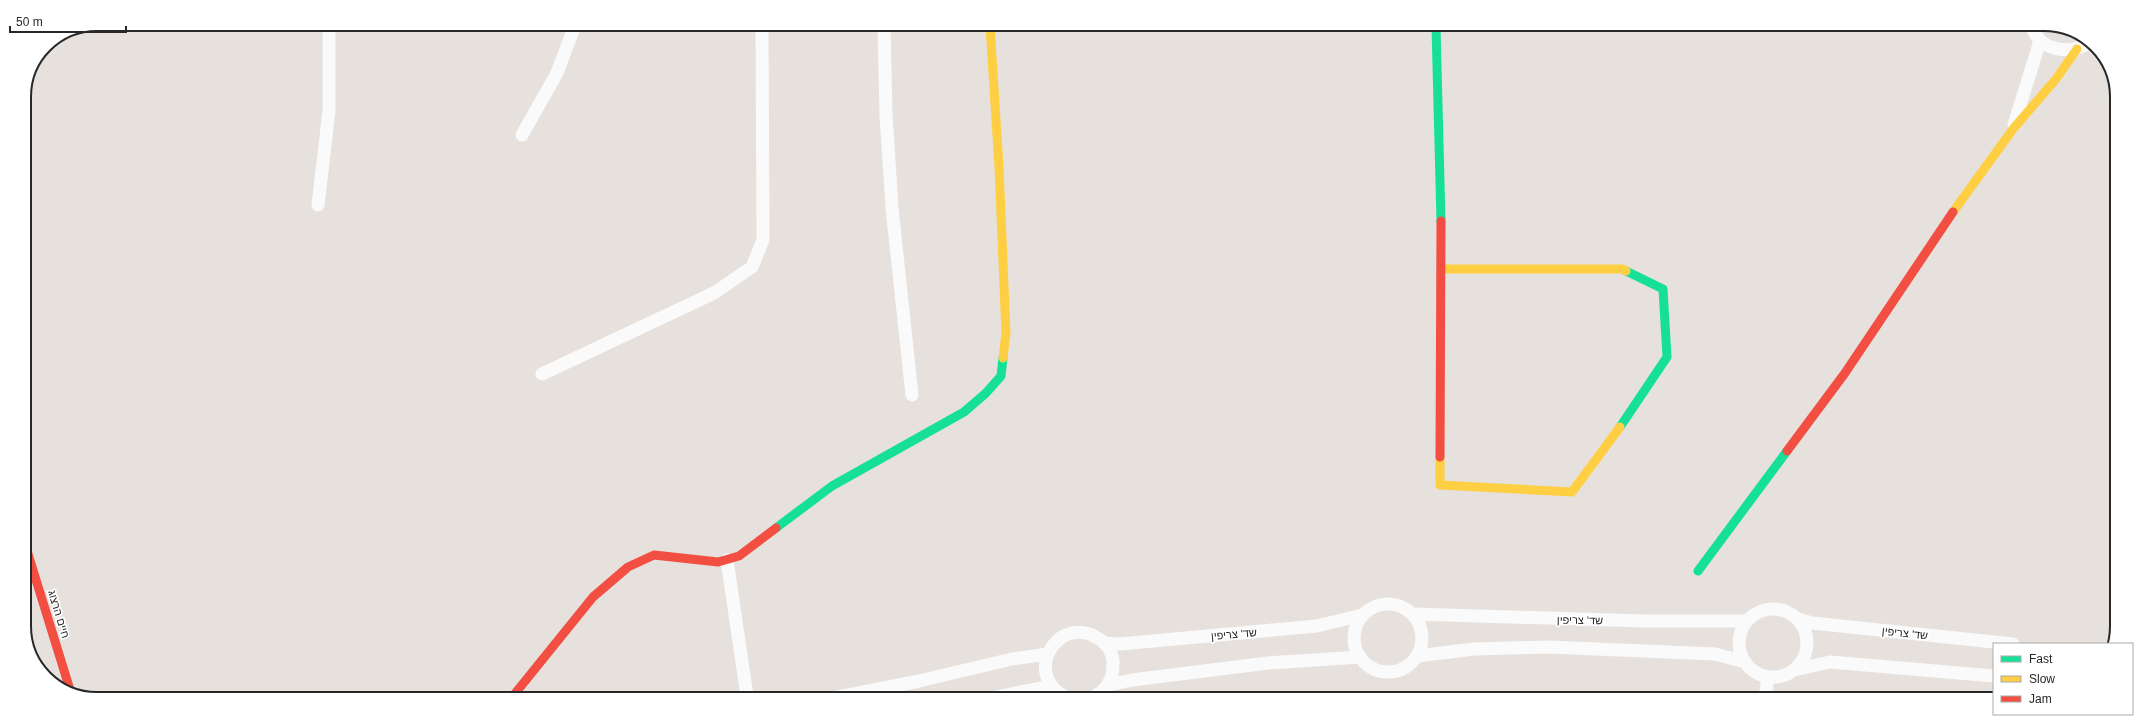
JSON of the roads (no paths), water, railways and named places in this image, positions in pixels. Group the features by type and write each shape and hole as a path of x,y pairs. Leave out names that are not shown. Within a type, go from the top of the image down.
{"street":[{"path":"318,205 329,111 329,31"},
{"path":"522,135 557,73 573,31"},
{"path":"542,374 714,293 752,267 763,240 762,31"},
{"path":"884,31 886,115 892,208 909,354 912,395"},
{"path":"516,692 592,597 628,567 654,555 686,557 718,562 739,556 832,486 964,412 986,393 1001,376 1006,334 999,168 990,31"},
{"path":"1436,31 1441,138 1442,269 1440,485 1572,492 1637,404 1667,357 1663,289 1624,269 1442,269"},
{"path":"2034,31 2040,41 2051,48 2064,51 2077,50"},
{"path":"2013,129 2040,41"},
{"path":"1698,571 1845,373 1949,217 2013,129 2056,79 2077,50 2085,45"},
{"path":"727,560 746,692"},
{"name":"חיים הרצוג","path":"31,564 68,685"},
{"path":"1382,604 1393,604 1404,607 1413,614 1420,623 1422,646 1417,656 1409,665 1399,670 1388,672 1372,668 1360,657 1356,647 1354,635 1362,615 1371,608 1382,604"},
{"path":"1772,609 1789,612 1798,619 1804,629 1807,646 1802,662 1794,670 1784,676 1768,677 1752,670 1745,662 1740,652 1739,641 1741,630 1747,621 1755,613 1772,609"},
{"name":"שד' צריפין","path":"1413,614 1628,621 1747,621"},
{"name":"שד' צריפין","path":"1104,643 1120,644 1317,626 1362,615"},
{"name":"שד' צריפין","path":"1798,619 1812,623 2002,643"},
{"path":"1059,692 1051,686 1046,676 1045,664 1048,654 1054,644 1062,637 1073,633 1090,634 1104,643 1111,652 1114,663 1112,675 1108,685"},
{"path":"1417,656 1474,649 1549,647 1715,654 1745,662"},
{"path":"863,692 919,681 1012,659 1048,654"},
{"path":"1099,692 1108,685 1132,680 1268,663 1360,657"},
{"path":"1794,670 1830,662 1993,676"},
{"path":"1766,692 1768,677"},
{"path":"1021,692 1051,686"}]}
